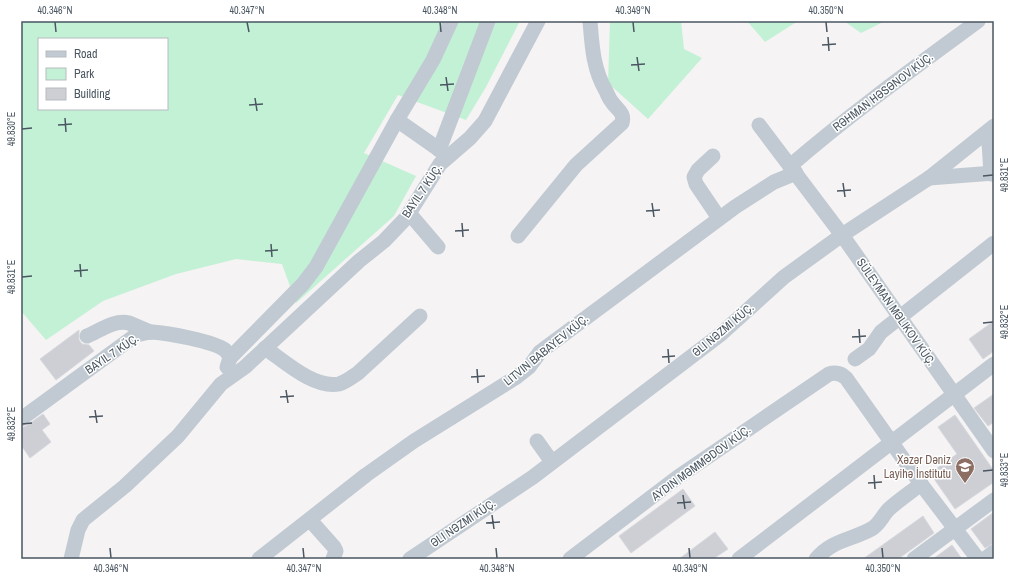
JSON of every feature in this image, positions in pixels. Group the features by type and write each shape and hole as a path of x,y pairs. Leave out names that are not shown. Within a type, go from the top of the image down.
{"street":[{"path":"221,384 230,358 303,284 316,267 397,120 433,60 451,21"},
{"path":"71,559 78,530 83,520 125,486 178,436 221,384 245,367 359,261 384,241 409,213 440,164 488,21"},
{"path":"444,153 470,138 485,121 538,21"},
{"path":"518,236 576,165 622,123 622,113 612,102 601,83 596,70 593,57 590,21"},
{"name":"RƏHMAN HƏSƏNOV KÜÇ.","path":"793,169 814,145 978,21"},
{"path":"397,120 444,153"},
{"name":"SÜLEYMAN MƏLIKOV KÜÇ.","path":"759,125 842,235 994,452"},
{"name":"ƏLI NƏZMI KÜÇ.","path":"410,559 533,477 721,334 784,277 842,235 929,178 994,126"},
{"path":"929,178 992,173 989,142 994,138"},
{"path":"713,156 698,170 694,177 696,184 719,218"},
{"name":"LITVIN BABAYEV KÜÇ.","path":"259,559 366,475 414,441 515,378 528,367 540,352 719,218 793,169"},
{"path":"409,213 438,247"},
{"path":"856,359 869,349 881,332 994,243"},
{"path":"265,348 309,378 331,385 340,384 358,373 420,316"},
{"path":"87,336 113,324 120,322 128,323 150,332 169,334 210,344 225,350 230,358"},
{"path":"21,419 126,341 136,335 150,332"},
{"path":"739,559 994,364"},
{"path":"570,559 706,457 829,374 836,373 842,374 846,378 921,484 978,559"},
{"path":"537,441 552,462"},
{"path":"816,559 833,545 875,527 888,510 921,484"},
{"path":"914,559 994,500"},
{"path":"310,520 334,547 336,551 333,559"},
{"path":"985,559 994,552"}],"green space":[{"path":"21,21 520,21 486,87 466,120 398,95 364,153 416,176 394,216 296,303 282,264 236,259 176,274 103,301 46,340 21,311"},
{"path":"610,21 681,21 684,49 702,58 648,119 608,83"},
{"path":"747,21 798,21 765,42"},
{"path":"844,21 885,21 861,33"}],"building":[{"path":"994,321 994,351 983,359 969,339"},
{"path":"79,330 79,340 82,344 89,345 94,351 56,380 40,359"},
{"path":"994,394 994,422 988,426 974,408"},
{"path":"43,414 50,424 42,430 51,442 30,458 21,445 21,428"},
{"path":"955,415 994,471 994,482 955,509 930,473 957,454 938,427"},
{"path":"683,489 695,506 631,553 619,536"},
{"path":"994,512 994,543 985,548 971,529"},
{"path":"923,516 934,533 898,559 863,559"},
{"path":"715,532 728,549 713,559 679,559"},
{"path":"952,545 962,559 933,559"}],"place":[{"name":"Xəzər Dəniz Layihə İnstitutu","path":"965,484"}]}
